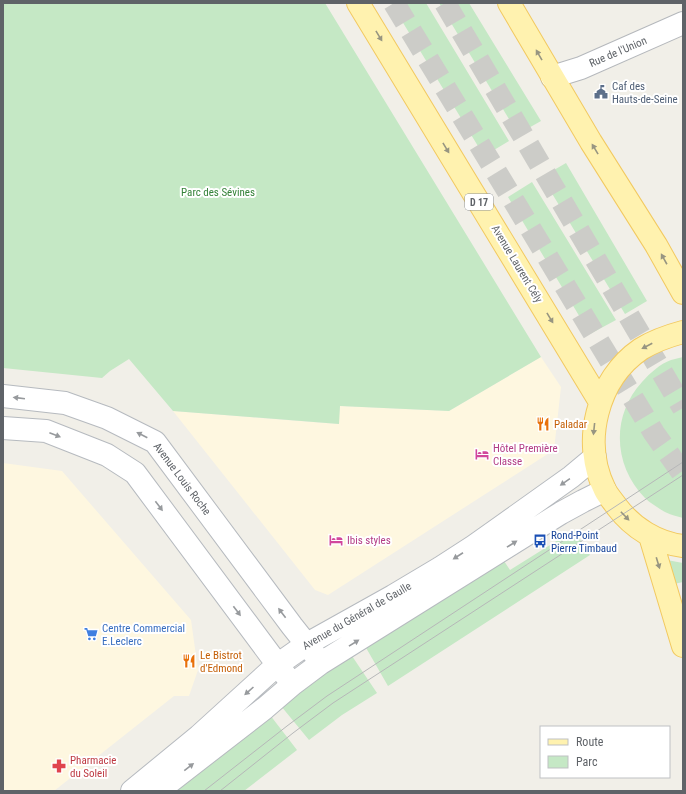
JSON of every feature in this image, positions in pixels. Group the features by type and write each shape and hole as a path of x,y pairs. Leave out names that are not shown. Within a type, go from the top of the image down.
{"main road":[{"name":"Avenue Laurent Cély","path":"358,3 600,402"},
{"path":"509,3 594,148 656,245 683,293"},
{"name":"Rue de l'Union","path":"552,77 581,68 683,24"},
{"path":"683,332 662,338 641,350 623,365 608,384 600,402 593,440 595,457 605,490 623,514 635,526 650,536 672,544 683,546"},
{"name":"Avenue Louis Roche","path":"3,396 65,403 107,418 155,442 287,620 321,663"},
{"path":"3,428 46,431 107,455 135,473 277,665 293,684"},
{"name":"Avenue du Général de Gaulle","path":"132,791 199,736 277,665 307,644 440,568 474,546 571,477 595,457"},
{"name":"Avenue du Général de Gaulle","path":"158,791 321,663 561,513 605,490"},
{"path":"650,536 683,646"}],"shaded area":[{"path":"541,357 561,387 554,450 328,595 315,590 173,411 338,424 340,406 449,411"},
{"name":"Centre Commercial E.Leclerc","path":"3,463 62,471 191,620 198,670 189,696 174,696 54,791 3,791"}],"green space":[{"name":"Parc des Sévines","path":"3,3 325,3 541,357 449,411 340,406 339,424 173,411 129,359 102,378 3,368"},
{"path":"391,3 426,3 509,141 484,156"},
{"path":"439,3 469,3 541,121 518,134"},
{"path":"566,163 647,301 625,314 542,177"},
{"path":"532,182 616,320 590,334 508,197"},
{"path":"683,357 683,518 665,512 652,504 634,485 622,456 620,440 621,425 625,410 632,395 652,372 671,360"},
{"path":"574,530 590,555 388,686 365,646 502,558 510,570"},
{"path":"667,560 683,563 683,582 674,584"},
{"path":"352,656 377,693 342,715 309,740 281,706 313,681"},
{"path":"270,715 297,750 244,791 173,791"}],"tunnel":[{"path":"394,3 654,433 683,474"},
{"path":"445,3 683,408"}],"tram line":[{"path":"204,791 327,696 683,462"},
{"path":"220,791 333,703 683,475"}],"place":[{"name":"Caf des Hauts-de-Seine","path":"601,92"},
{"name":"Paladar","path":"543,424"},
{"name":"Hôtel Première Classe","path":"482,454"},
{"name":"Ibis styles","path":"336,540"},
{"name":"Rond-Point Pierre Timbaud","path":"540,541"},
{"name":"Centre Commercial E.Leclerc","path":"91,634"},
{"name":"Le Bistrot d'Edmond","path":"189,661"},
{"name":"Pharmacie du Soleil","path":"59,766"}]}
